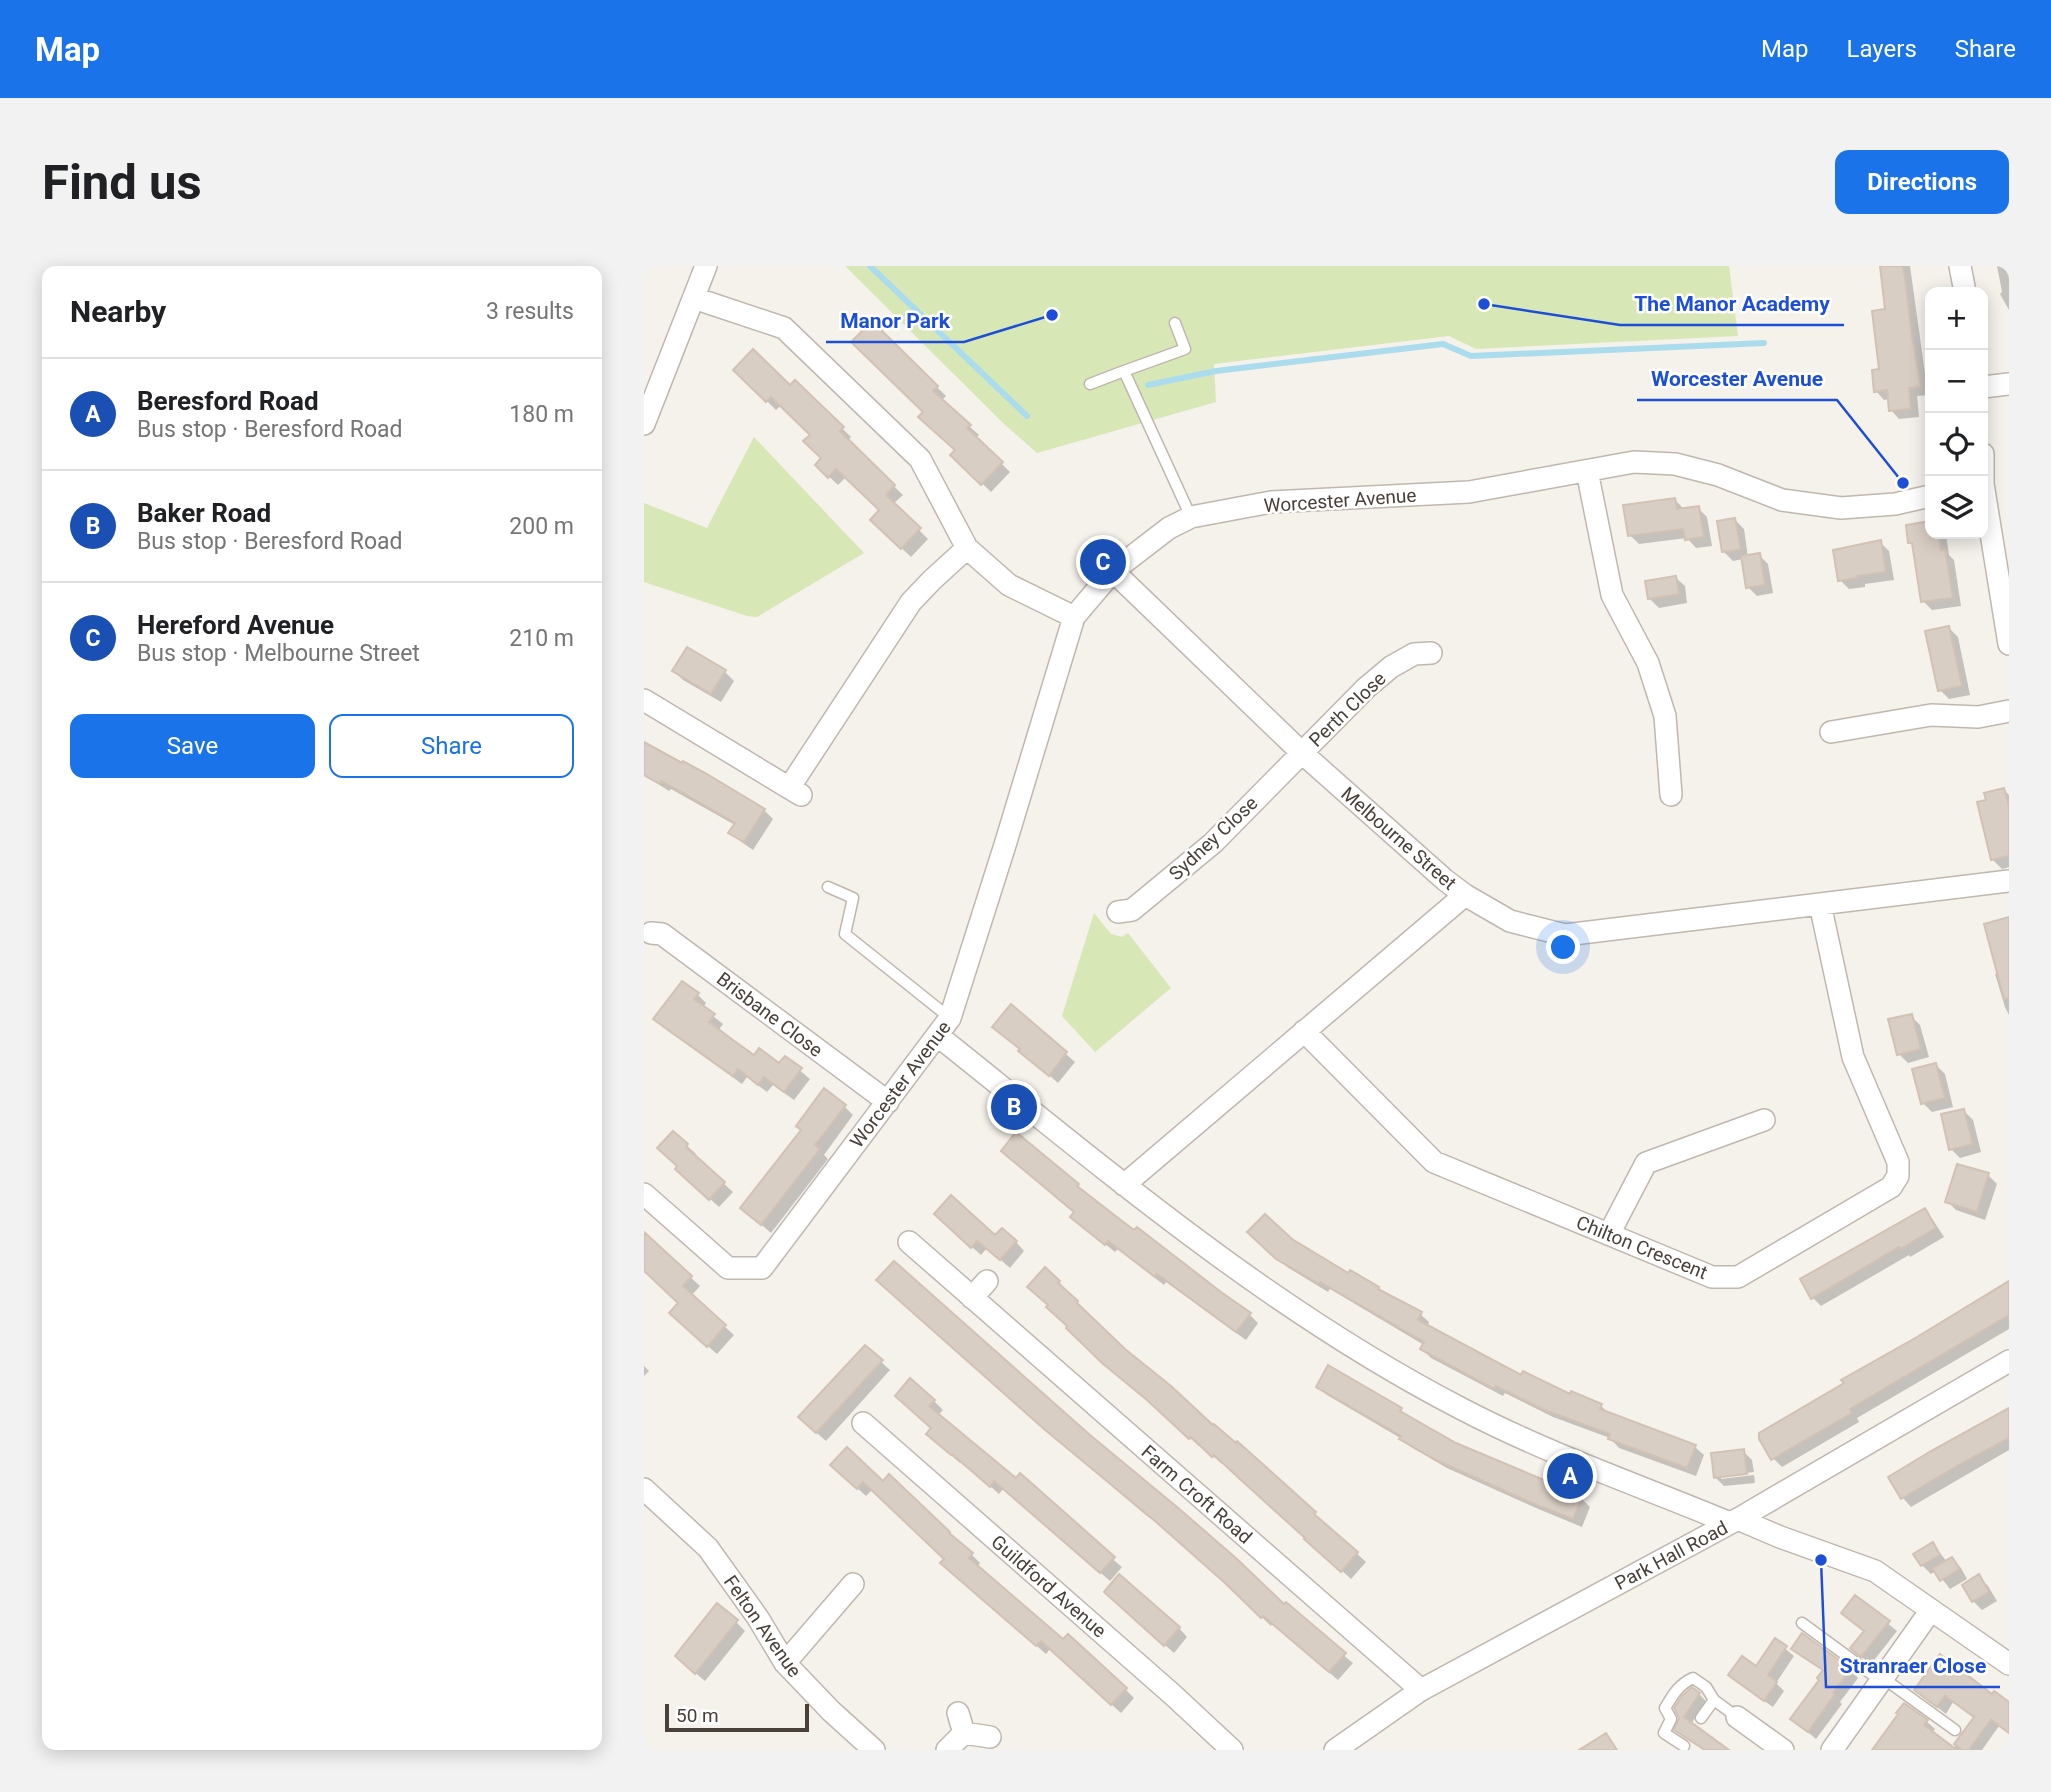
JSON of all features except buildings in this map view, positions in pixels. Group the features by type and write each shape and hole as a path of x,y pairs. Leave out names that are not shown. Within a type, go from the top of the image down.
{"street":[{"path":"644,424 706,266"},
{"path":"1960,266 1964,287"},
{"path":"694,298 784,328 920,460 967,548 1009,585 1074,617"},
{"path":"1988,386 2009,384"},
{"name":"Worcester Avenue","path":"644,1194 728,1268 762,1268 950,1018 1074,617 1113,571 1169,528 1191,517 1271,502 1469,492 1634,462 1675,464 1718,475 1782,500 1841,508 1895,504 1925,497"},
{"path":"1587,471 1612,596 1648,663 1665,716 1671,795"},
{"path":"1988,512 2009,644"},
{"path":"644,699 795,792 911,602 967,548"},
{"name":"Melbourne Street","path":"1113,571 1301,752 1445,880 1510,921 1565,935 2009,881"},
{"name":"Perth Close","path":"1301,752 1391,667 1414,654 1431,653"},
{"path":"1831,732 1931,715 1978,717 2009,711"},
{"name":"Sydney Close","path":"1118,912 1132,910 1213,842 1301,752"},
{"path":"1124,1185 1465,895"},
{"name":"Chilton Crescent","path":"1304,1031 1434,1162 1712,1277 1738,1277 1891,1187 1898,1176 1898,1162 1853,1057 1820,904"},
{"name":"Brisbane Close","path":"651,933 662,934 888,1102"},
{"path":"937,1035 1199,1242 1307,1317 1462,1409 1538,1444 1734,1521 1875,1571 2009,1664"},
{"path":"1609,1234 1646,1163 1764,1120"},
{"name":"Farm Croft Road","path":"909,1242 1421,1690"},
{"path":"972,1298 987,1281"},
{"name":"Park Hall Road","path":"1335,1750 1421,1690 1734,1521 2009,1361"},
{"name":"Guildford Avenue","path":"863,1423 1232,1750"},
{"name":"Felton Avenue","path":"648,1499 708,1548 758,1618 785,1663 831,1712 874,1750"},
{"path":"785,1663 853,1584"},
{"path":"1832,1750 1931,1610"},
{"path":"1737,1717 1783,1750"},
{"path":"947,1750 961,1723 990,1737"}],"lane":[{"path":"1090,384 1185,349 1175,323"},
{"path":"1124,371 1191,517"},
{"path":"828,887 853,898 845,934 950,1018"},
{"path":"1802,1623 1955,1730"},
{"path":"1684,1746 1664,1732 1671,1719 1665,1708 1676,1689 1684,1682 1693,1678 1706,1687 1714,1700 1737,1717"},
{"path":"1701,1718 1714,1700"}],"green space":[{"path":"845,266 1729,266 1738,336 1476,349 1449,336 1214,364 1216,402 1037,453 1004,424"},
{"path":"754,437 864,553 757,617 644,582 644,503 707,528"},
{"path":"1094,913 1111,934 1122,937 1128,933 1171,988 1095,1052 1062,1016"}],"waterway":[{"path":"870,266 1027,416"},
{"path":"1148,385 1216,371 1443,344 1471,356 1764,343"}],"place":[{"name":"The Manor Academy","path":"1484,304"},
{"name":"Manor Park","path":"1052,315"},
{"name":"Worcester Avenue","path":"1903,483"},
{"name":"Hereford Avenue","path":"1103,562"},
{"name":"Baker Road","path":"1014,1107"},
{"name":"Beresford Road","path":"1570,1476"},
{"name":"Stranraer Close","path":"1821,1560"}]}
